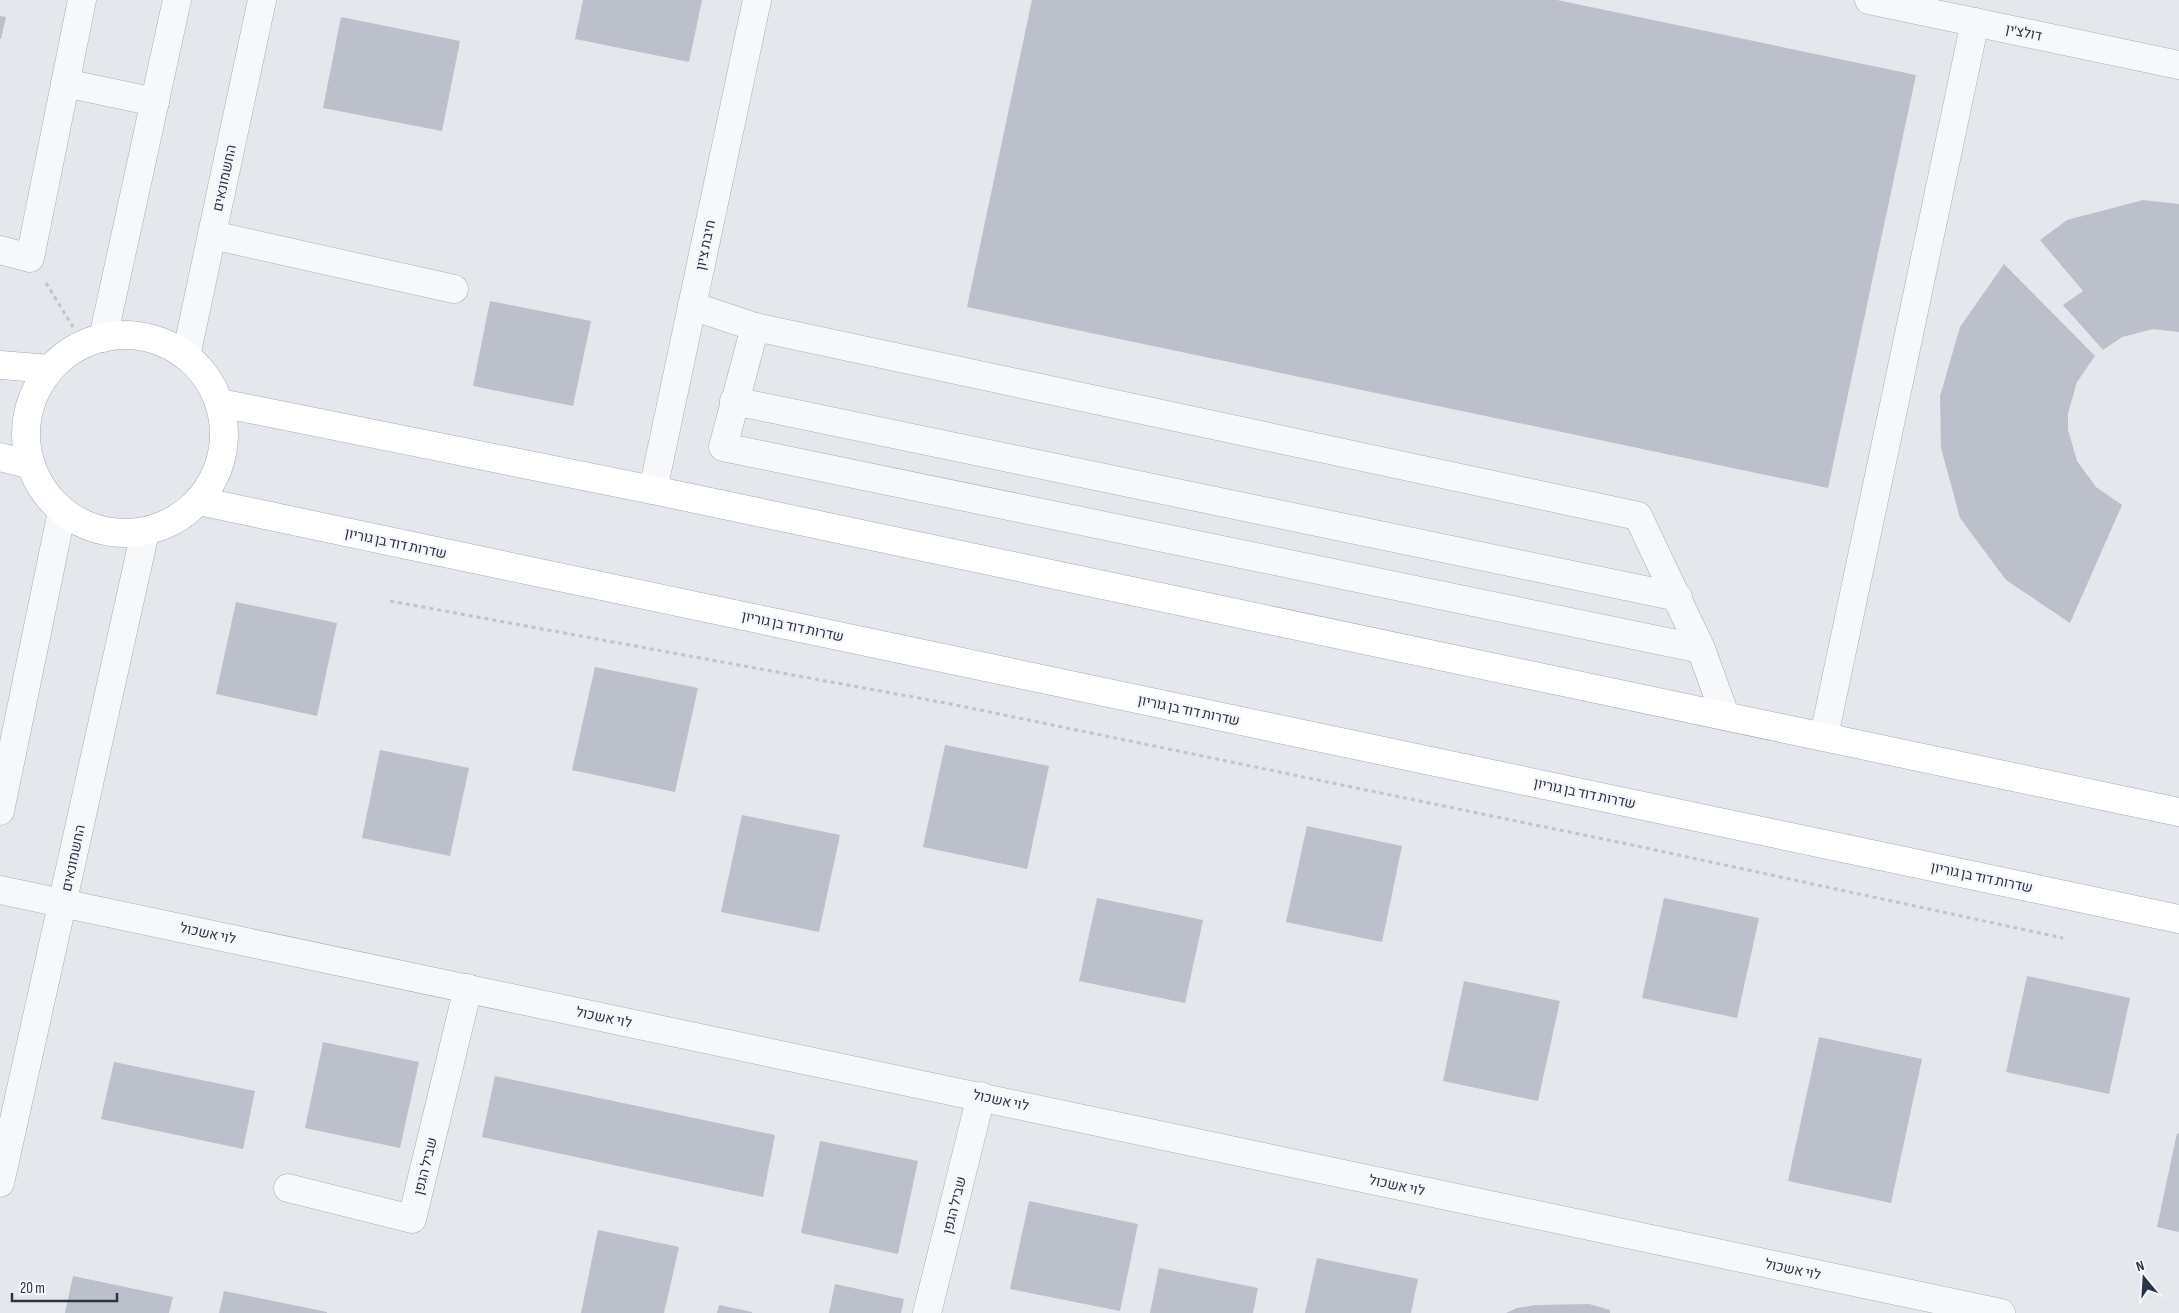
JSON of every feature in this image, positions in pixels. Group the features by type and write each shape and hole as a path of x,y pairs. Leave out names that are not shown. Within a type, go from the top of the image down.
{"main road":[{"path":"132,335 161,342 186,356 206,377 220,402 225,428 223,454 214,479 199,501 174,521 145,532 115,533 87,526 62,511 43,490 30,465 26,432 33,399 50,369 66,355 93,341 132,335"},
{"path":"0,365 50,369"},
{"path":"220,402 653,490 2179,812"},
{"path":"0,457 30,465"},
{"name":"שדרות דוד בן גוריון","path":"199,501 2179,918"}],"street":[{"path":"0,250 30,258 82,0"},
{"path":"93,341 155,102 177,0"},
{"name":"החשמונאים","path":"186,356 262,0"},
{"name":"חיבת ציון","path":"653,490 757,0"},
{"name":"דולצ'ין","path":"1869,0 2179,65"},
{"path":"1824,736 1975,22"},
{"path":"66,82 155,102"},
{"path":"212,235 454,289"},
{"path":"692,306 755,327 1638,516 1701,649 1725,715"},
{"path":"755,327 723,446 1701,649"},
{"path":"734,401 1678,597"},
{"path":"0,811 62,511"},
{"name":"החשמונאים","path":"0,1183 145,532"},
{"name":"לוי אשכול","path":"0,890 2001,1313"},
{"name":"שביל הגפן","path":"288,1188 412,1219 468,988"},
{"name":"שביל הגפן","path":"928,1313 981,1096"}],"path":[{"path":"30,258 93,341"},
{"path":"390,601 951,704 1642,847 2062,938"}],"building":[{"path":"583,0 702,0 689,62 575,39"},
{"path":"1032,0 1557,0 1916,75 1828,488 967,307"},
{"path":"0,16 6,17 1,39 0,39"},
{"path":"341,17 460,41 442,131 323,108"},
{"path":"2143,200 2179,204 2179,332 2153,329 2122,337 2103,350 2063,305 2083,291 2040,240 2067,220"},
{"path":"2004,264 2095,356 2077,382 2068,413 2068,430 2077,461 2096,487 2122,505 2070,623 2006,580 1960,518 1941,448 1940,396 1960,327"},
{"path":"490,301 591,321 573,406 473,386"},
{"path":"236,602 337,623 317,716 216,694"},
{"path":"595,667 698,688 675,792 572,770"},
{"path":"945,745 1049,766 1027,869 923,847"},
{"path":"380,750 469,768 450,856 362,838"},
{"path":"742,815 840,835 819,932 721,912"},
{"path":"1307,826 1402,846 1382,942 1286,922"},
{"path":"1097,898 1203,920 1185,1003 1079,981"},
{"path":"1664,898 1759,918 1737,1018 1642,998"},
{"path":"2027,976 2130,998 2109,1094 2006,1072"},
{"path":"1464,981 1560,1001 1538,1101 1443,1081"},
{"path":"1819,1037 1922,1059 1891,1203 1788,1181"},
{"path":"323,1042 419,1062 400,1148 305,1128"},
{"path":"114,1062 255,1091 243,1149 101,1119"},
{"path":"495,1076 775,1135 763,1197 482,1137"},
{"path":"2177,1133 2179,1134 2179,1232 2157,1227"},
{"path":"820,1141 918,1161 898,1254 801,1233"},
{"path":"1029,1201 1138,1224 1120,1311 1010,1289"},
{"path":"598,1230 679,1247 664,1313 581,1313"},
{"path":"1317,1258 1418,1279 1411,1313 1305,1313"},
{"path":"1159,1268 1258,1288 1253,1313 1150,1313"},
{"path":"73,1276 173,1297 169,1313 65,1313"},
{"path":"835,1284 904,1299 901,1313 829,1313"},
{"path":"224,1291 327,1312 327,1313 219,1313"},
{"path":"1589,1304 1610,1310 1610,1313 1506,1313 1517,1308 1536,1305"},
{"path":"719,1305 752,1312 752,1313 717,1313"}]}
